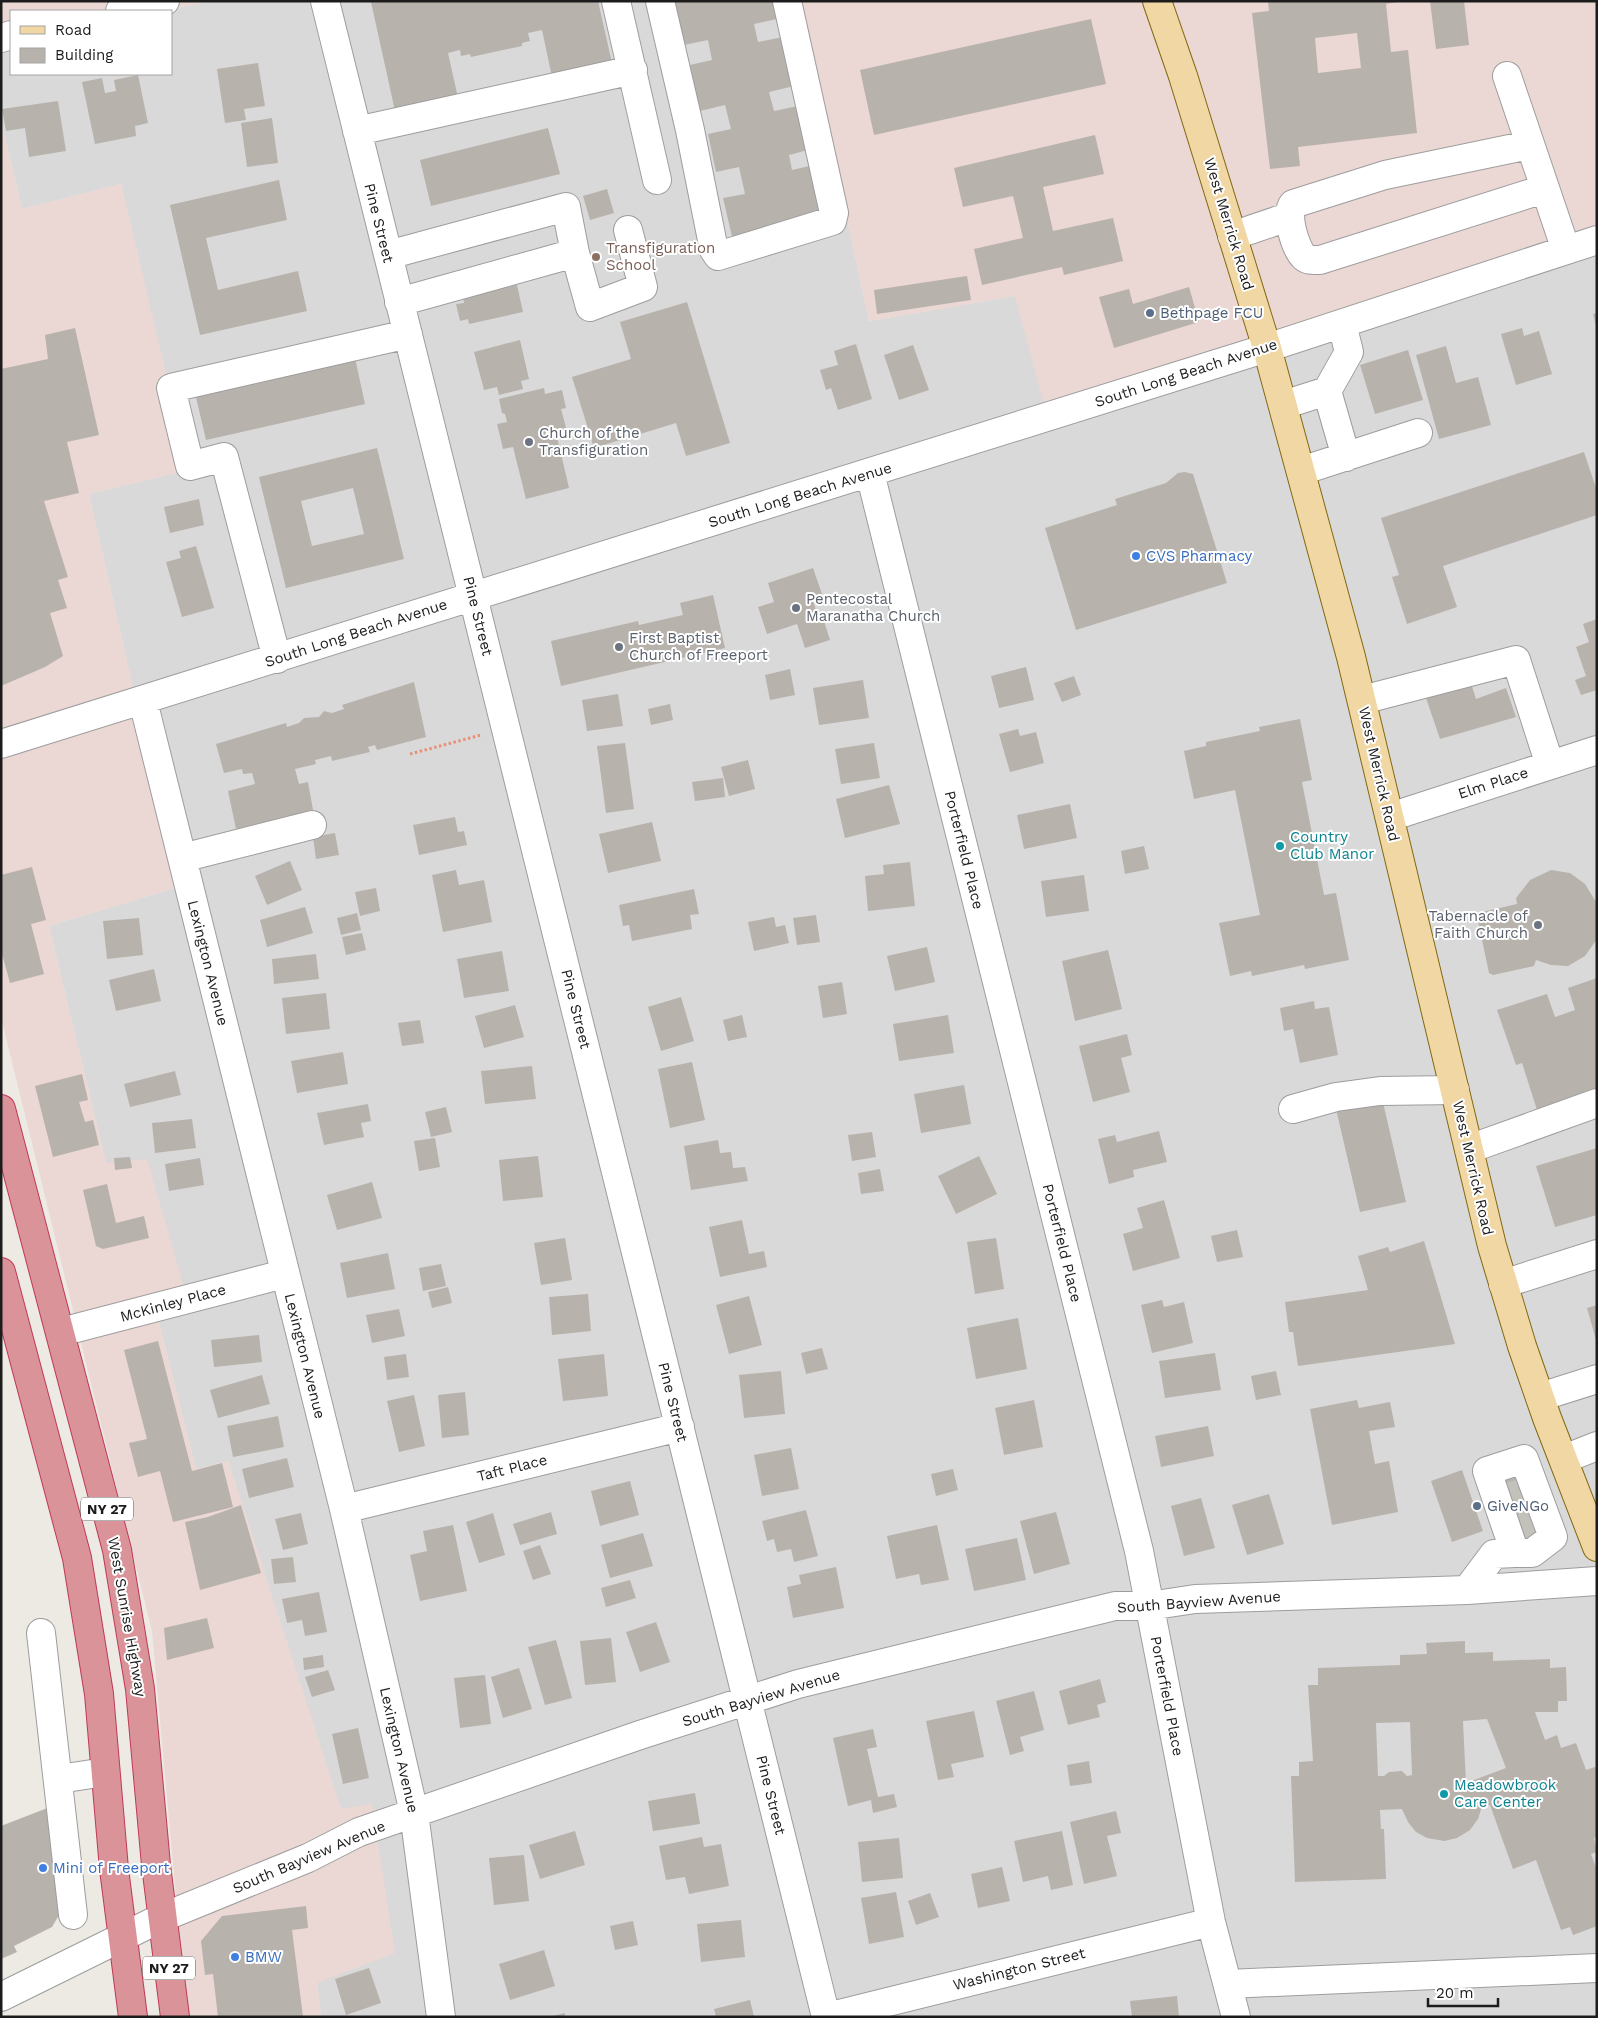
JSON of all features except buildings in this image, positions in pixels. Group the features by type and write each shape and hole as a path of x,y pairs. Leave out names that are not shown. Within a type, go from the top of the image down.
{"highway":[{"name":"West Sunrise Highway","path":"1,1109 117,1550 140,1690 161,1918 175,2017"},
{"name":"NY 27","path":"1,1272 77,1558 99,1694 122,1938 133,2017"}],"main road":[{"name":"West Merrick Road","path":"1157,1 1183,76 1267,348 1301,471 1362,700 1503,1284 1540,1397 1594,1539"}],"street":[{"path":"124,10 165,1"},
{"name":"Pine Street","path":"325,1 827,2017"},
{"path":"616,1 657,180"},
{"path":"660,1 690,130 714,250 718,256 832,221 834,214 787,1"},
{"path":"357,131 633,70"},
{"path":"1506,76 1566,250"},
{"path":"1529,145 1385,175 1293,204 1288,217 1304,256 1311,260 1320,260 1544,188"},
{"path":"388,255 566,207 575,253 590,307 643,287 628,230"},
{"path":"1232,236 1288,217"},
{"name":"South Long Beach Avenue","path":"1,744 1267,348 1597,240"},
{"path":"399,302 575,253"},
{"path":"1283,405 1327,391 1349,352 1342,324"},
{"path":"278,658 224,457 190,466 171,388 408,334"},
{"path":"1327,391 1346,456"},
{"path":"1301,471 1418,433"},
{"name":"Porterfield Place","path":"870,473 1139,1551 1211,1922 1236,2017"},
{"path":"1362,700 1516,660 1550,765"},
{"name":"Lexington Avenue","path":"143,701 344,1509 414,1813 441,2017"},
{"name":"Elm Place","path":"1390,817 1597,750"},
{"path":"182,858 312,825"},
{"path":"1293,1109 1336,1097 1380,1091 1455,1090"},
{"path":"1469,1149 1597,1103"},
{"path":"1503,1284 1597,1254"},
{"name":"McKinley Place","path":"61,1332 284,1274"},
{"path":"1540,1397 1597,1379"},
{"name":"Taft Place","path":"344,1509 680,1427"},
{"path":"1529,1534 1515,1495 1526,1453 1559,1448 1597,1446"},
{"path":"1524,1459 1487,1471 1515,1495 1529,1534 1538,1585"},
{"path":"1467,1590 1494,1554 1529,1534 1594,1539"},
{"name":"South Bayview Avenue","path":"1,1997 161,1918 308,1858 359,1832 640,1735 748,1702 798,1684 1115,1606 1149,1606 1195,1599 1467,1590 1597,1581"},
{"path":"41,1633 73,1915"},
{"path":"59,1780 105,1772"},
{"name":"Washington Street","path":"827,2017 1211,1922"},
{"path":"1228,1984 1597,1968"}],"path":[{"path":"410,754 481,735"}],"shaded area":[{"path":"1,1 210,1 166,10 10,10 10,41 1,43"},
{"path":"210,1 800,1 869,321 1015,296 1597,246 1597,2017 321,2017 317,1983 372,1804 341,1810 228,1461 196,1469 152,1295 106,1163 49,926 178,887 89,494 188,470 121,184 22,209 1,120 1,43 10,41 10,75 172,75 172,10 166,10"},
{"path":"800,1 1597,1 1597,246 1050,427 1015,296 869,321"},
{"path":"1,120 22,209 121,184 189,470 89,494 178,887 49,926 106,1163 147,1159 184,1287 152,1295 196,1469 228,1461 341,1809 372,1804 395,1953 317,1983 321,2017 187,2017 152,1631 1,1017"}],"tunnel":[{"path":"1502,1499 1528,1491"},
{"path":"1512,1528 1538,1519"}],"place":[{"name":"Transfiguration School","path":"596,257"},
{"name":"Bethpage FCU","path":"1150,313"},
{"name":"Church of the Transfiguration","path":"529,442"},
{"name":"CVS Pharmacy","path":"1136,556"},
{"name":"Pentecostal Maranatha Church","path":"796,608"},
{"name":"First Baptist Church of Freeport","path":"619,647"},
{"name":"Country Club Manor","path":"1280,846"},
{"name":"Tabernacle of Faith Church","path":"1538,925"},
{"name":"GiveNGo","path":"1477,1506"},
{"name":"Meadowbrook Care Center","path":"1444,1794"},
{"name":"Mini of Freeport","path":"43,1868"},
{"name":"BMW","path":"235,1957"}]}
